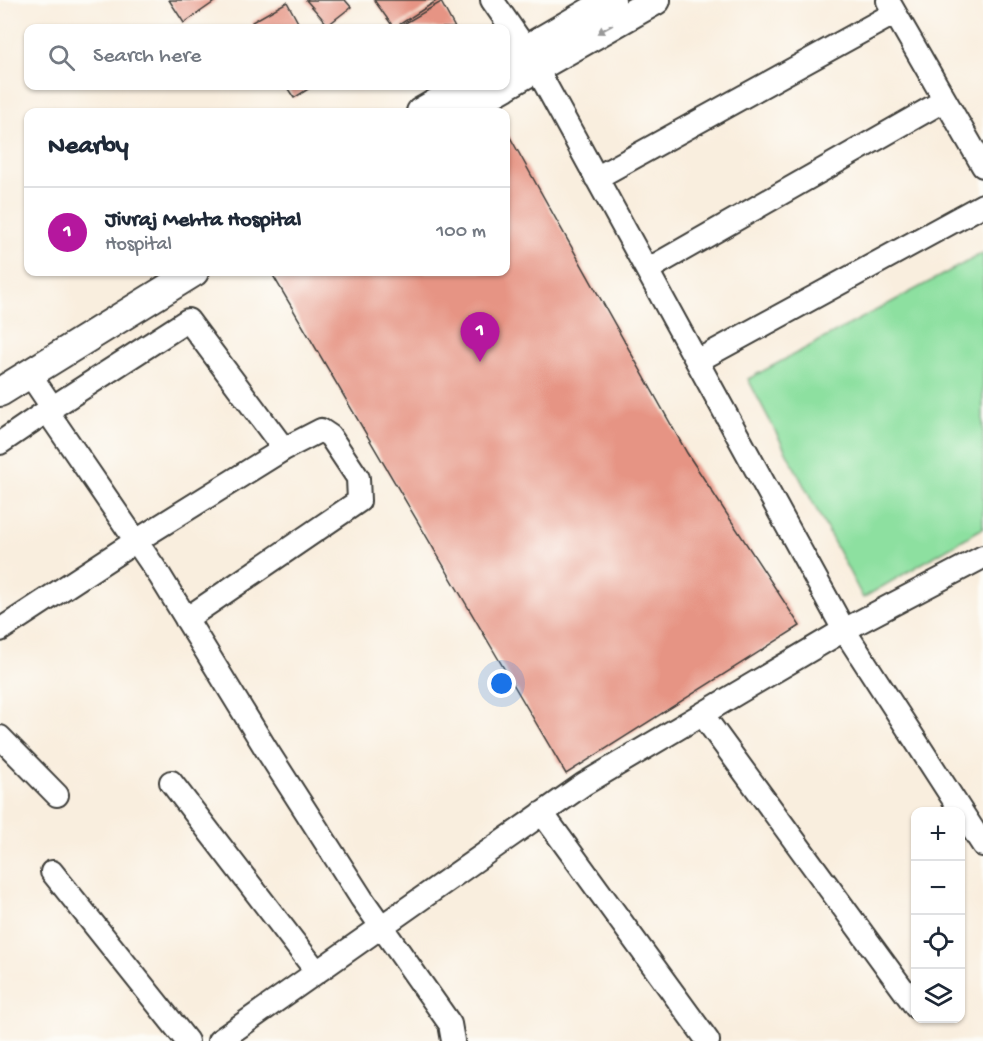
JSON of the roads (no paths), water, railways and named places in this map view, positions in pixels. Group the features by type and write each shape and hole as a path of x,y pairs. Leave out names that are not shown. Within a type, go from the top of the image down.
{"main road":[{"path":"510,77 522,59 610,0"},
{"path":"522,59 656,0"},
{"path":"429,108 459,90"},
{"path":"466,108 496,90"},
{"path":"0,373 165,280 180,276"},
{"path":"0,392 165,280"}],"street":[{"path":"492,0 504,24"},
{"path":"596,178 891,6 983,166"},
{"path":"510,35 522,59 596,178 844,630 975,814 983,845"},
{"path":"647,270 945,100"},
{"path":"697,361 983,205"},
{"path":"165,280 188,320 284,449"},
{"path":"0,443 188,320"},
{"path":"29,373 266,749 381,926 450,1024 453,1041"},
{"path":"0,630 136,541 284,449 321,430 330,436 358,478 359,501 186,619"},
{"path":"234,1037 317,972 584,784 844,630 983,557"},
{"path":"702,714 911,1001"},
{"path":"0,738 57,795"},
{"path":"171,782 317,972"},
{"path":"542,813 708,1041"},
{"path":"52,872 187,1041"}],"place":[{"name":"Jivraj Mehta Hospital","path":"480,362"}]}
